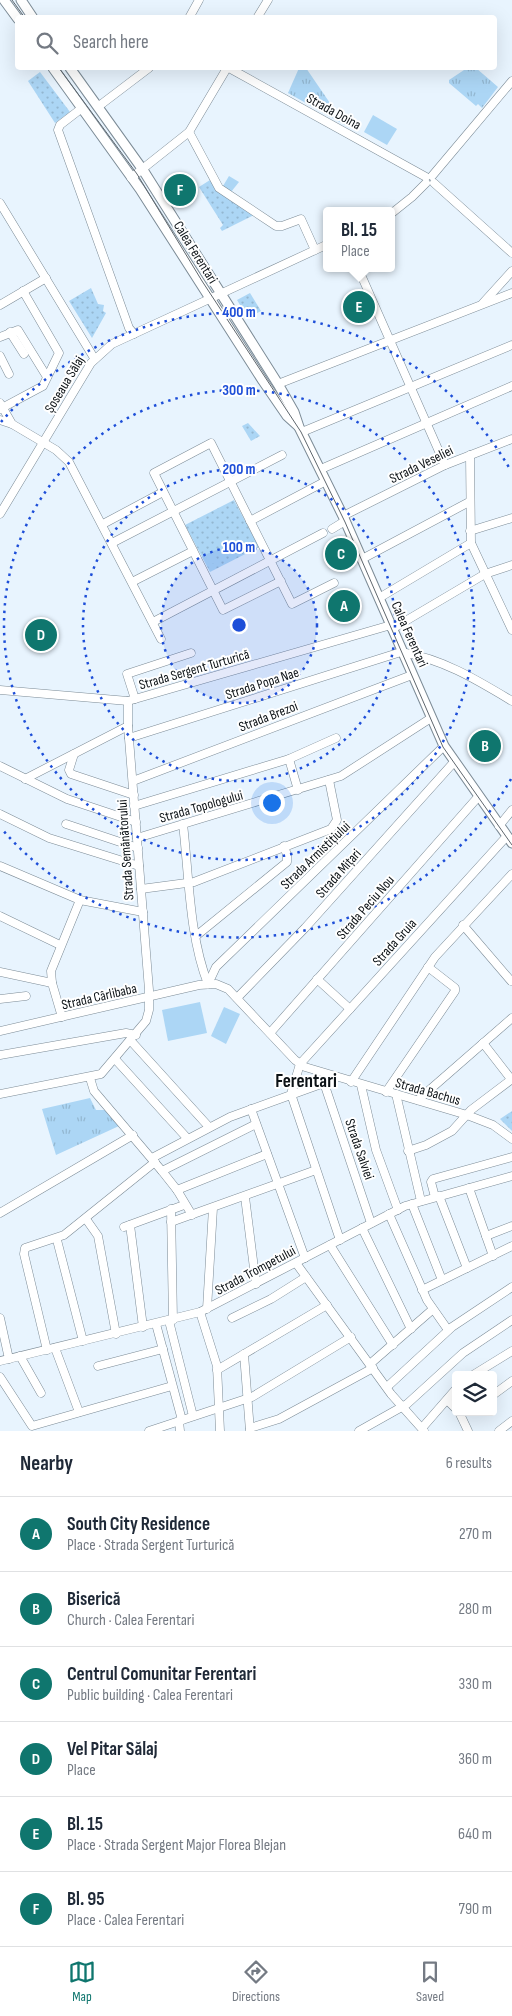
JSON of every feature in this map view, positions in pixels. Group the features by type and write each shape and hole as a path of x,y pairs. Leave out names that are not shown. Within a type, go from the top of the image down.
{"main road":[{"path":"4,0 16,15"},
{"path":"21,0 31,15"},
{"name":"Calea Ferentari","path":"54,70 278,384 294,412 300,429 344,519 444,746 509,840"},
{"name":"Calea Ferentari","path":"71,70 143,170 287,416 300,429"}],"street":[{"path":"191,15 199,0"},
{"path":"259,15 268,0"},
{"path":"98,106 146,70"},
{"path":"132,178 189,132 227,70"},
{"name":"Strada Doina","path":"232,70 430,180 512,252"},
{"path":"395,211 412,198 430,180 512,81"},
{"path":"82,108 60,125 58,130 129,328 134,334"},
{"path":"189,132 219,188 274,225 282,226 300,219 315,250"},
{"path":"0,203 94,358"},
{"name":"Șoseaua Sălaj","path":"0,514 94,358 112,344 323,246"},
{"path":"481,305 512,271"},
{"path":"360,272 445,465"},
{"path":"1,303 46,278"},
{"path":"12,424 1,406 43,386 59,353 23,292"},
{"path":"278,384 512,294"},
{"path":"0,337 18,330 47,377"},
{"path":"10,332 24,354"},
{"path":"300,429 512,345"},
{"path":"0,356 9,374"},
{"path":"321,470 512,386"},
{"path":"0,420 12,424 43,442 69,462 103,524 161,639"},
{"name":"Strada Veseliei","path":"332,529 344,519 445,465 512,438"},
{"path":"281,581 223,610 154,473 211,444 281,581 292,604 334,582"},
{"path":"112,544 282,455"},
{"path":"470,455 469,502 471,543 512,630"},
{"path":"250,521 326,481"},
{"path":"103,524 163,492"},
{"path":"362,559 469,502"},
{"path":"470,531 512,518"},
{"path":"153,622 323,533"},
{"path":"379,598 471,543"},
{"path":"132,582 193,551"},
{"name":"Strada Sergent Turturică","path":"0,690 132,700 391,626 485,574 512,565"},
{"path":"403,652 468,674 512,701"},
{"name":"Strada Popa Nae","path":"129,738 403,652"},
{"name":"Strada Semănătorului","path":"90,1078 101,1074 134,1038 148,1018 149,997 128,726 132,700 128,674 191,653"},
{"name":"Strada Brezoi","path":"132,781 412,675"},
{"name":"Strada Topologului","path":"137,838 329,780 348,772 431,718"},
{"path":"26,779 128,726"},
{"path":"134,806 289,759 336,738"},
{"name":"Strada Armistițiului","path":"206,984 216,967 366,824 444,746"},
{"path":"74,754 69,770 71,774 134,795"},
{"path":"289,759 298,790"},
{"name":"Strada Mițari","path":"237,998 314,918 454,762"},
{"path":"0,766 67,799 136,822"},
{"path":"141,889 190,883 331,829 336,824 329,780"},
{"name":"Strada Peciu Nou","path":"270,1033 478,797"},
{"path":"499,826 512,810"},
{"path":"0,814 49,838 139,866"},
{"path":"66,824 138,848"},
{"path":"183,824 196,936 206,984 224,987 237,998 300,1064 291,1094 340,1240"},
{"name":"Strada Gruia","path":"300,1064 509,840"},
{"path":"196,936 287,862 288,855 284,846"},
{"path":"0,866 80,900 142,912"},
{"path":"351,1082 428,967 463,926 512,874"},
{"path":"62,1017 52,983 51,971 80,900"},
{"path":"0,916 60,945"},
{"path":"463,926 511,981"},
{"path":"386,1092 455,991 455,988 428,967"},
{"path":"0,972 52,983"},
{"path":"317,979 350,1010"},
{"name":"Strada Cârlibaba","path":"0,1031 206,984"},
{"path":"0,999 26,996"},
{"path":"418,1100 512,1018"},
{"path":"0,1055 126,1033 134,1038 209,1127"},
{"path":"408,1151 446,1135 467,1115 512,1079 483,1043"},
{"path":"115,1059 187,1138"},
{"name":"Strada Bachus","path":"300,1064 324,1074 467,1115 493,1125 512,1139"},
{"path":"316,1085 324,1074"},
{"path":"78,1412 51,1349 24,1254 25,1248 57,1240 154,1160 187,1138 251,1109 324,1083 333,1076"},
{"path":"0,1094 90,1078 94,1091 162,1170 192,1215"},
{"name":"Strada Salviei","path":"324,1083 371,1223"},
{"path":"361,1085 376,1150 398,1210"},
{"path":"396,1094 421,1201"},
{"path":"251,1109 305,1258"},
{"path":"162,1170 256,1124"},
{"path":"0,1213 133,1135"},
{"path":"177,1190 267,1154"},
{"path":"467,1268 431,1182 433,1179 512,1158"},
{"path":"172,1222 316,1170"},
{"name":"Strada Trompetului","path":"0,1361 116,1334 203,1311 398,1210 421,1201 512,1176"},
{"path":"469,1188 493,1256"},
{"path":"245,1197 256,1284"},
{"path":"412,1204 442,1280"},
{"path":"143,1327 127,1226 184,1205"},
{"path":"213,1208 203,1311 217,1370 220,1431"},
{"path":"172,1209 171,1320 193,1416"},
{"path":"389,1214 432,1310 448,1330"},
{"path":"86,1218 98,1236 116,1334"},
{"path":"486,1236 512,1226"},
{"path":"362,1228 411,1329"},
{"path":"57,1240 82,1341"},
{"path":"330,1245 393,1345"},
{"path":"422,1290 512,1246"},
{"path":"296,1263 371,1366 423,1430 452,1393"},
{"path":"232,1318 271,1299 306,1277"},
{"path":"387,1387 448,1330 512,1287"},
{"path":"217,1370 327,1305"},
{"path":"244,1354 250,1430 279,1420 371,1366 432,1310"},
{"path":"0,1318 9,1359"},
{"path":"359,1431 403,1406 463,1353 512,1320"},
{"path":"156,1324 180,1421 180,1431"},
{"path":"149,1431 248,1399 351,1337"},
{"path":"98,1366 162,1349"},
{"path":"479,1371 512,1350"},
{"path":"20,1356 41,1393"},
{"path":"0,1377 32,1426 172,1386"},
{"path":"497,1392 512,1381"},
{"path":"446,1400 452,1405"},
{"path":"461,1416 468,1431"},
{"path":"499,1431 512,1421"}],"green space":[{"path":"298,70 307,70 345,125 288,93"},
{"path":"464,70 478,70 498,87 482,108 478,104 476,106 449,83 449,80"},
{"path":"40,72 70,112 55,123 28,81"},
{"path":"373,115 397,129 387,145 364,132"},
{"path":"229,176 239,182 231,192 223,186"},
{"path":"210,180 217,190 254,215 222,231 220,228 223,225 199,187"},
{"path":"91,288 98,304 104,305 103,311 106,313 92,338 69,301"},
{"path":"250,293 261,311 248,318 237,300"},
{"path":"248,423 260,436 251,441 242,426"},
{"path":"234,500 259,547 210,572 185,525"},
{"path":"211,548 218,561 210,565 203,552"},
{"path":"200,1002 207,1033 168,1041 162,1010"},
{"path":"224,1007 240,1014 226,1044 211,1036"},
{"path":"90,1098 96,1110 105,1110 119,1126 56,1155 42,1109"},
{"path":"512,1111 512,1131 500,1119"}],"tram line":[{"path":"12,0 23,15"},
{"path":"60,70 137,174 202,281 301,432 345,522 443,747 512,845"}],"place":[{"name":"Bl. 95","path":"180,190"},
{"name":"Bl. 15","path":"359,307"},
{"name":"Centrul Comunitar Ferentari","path":"341,554"},
{"name":"South City Residence","path":"344,606"},
{"name":"Vel Pitar Sălaj","path":"41,635"},
{"name":"Biserică","path":"485,746"}],"district":[{"name":"Ferentari","path":"306,1080"}]}
